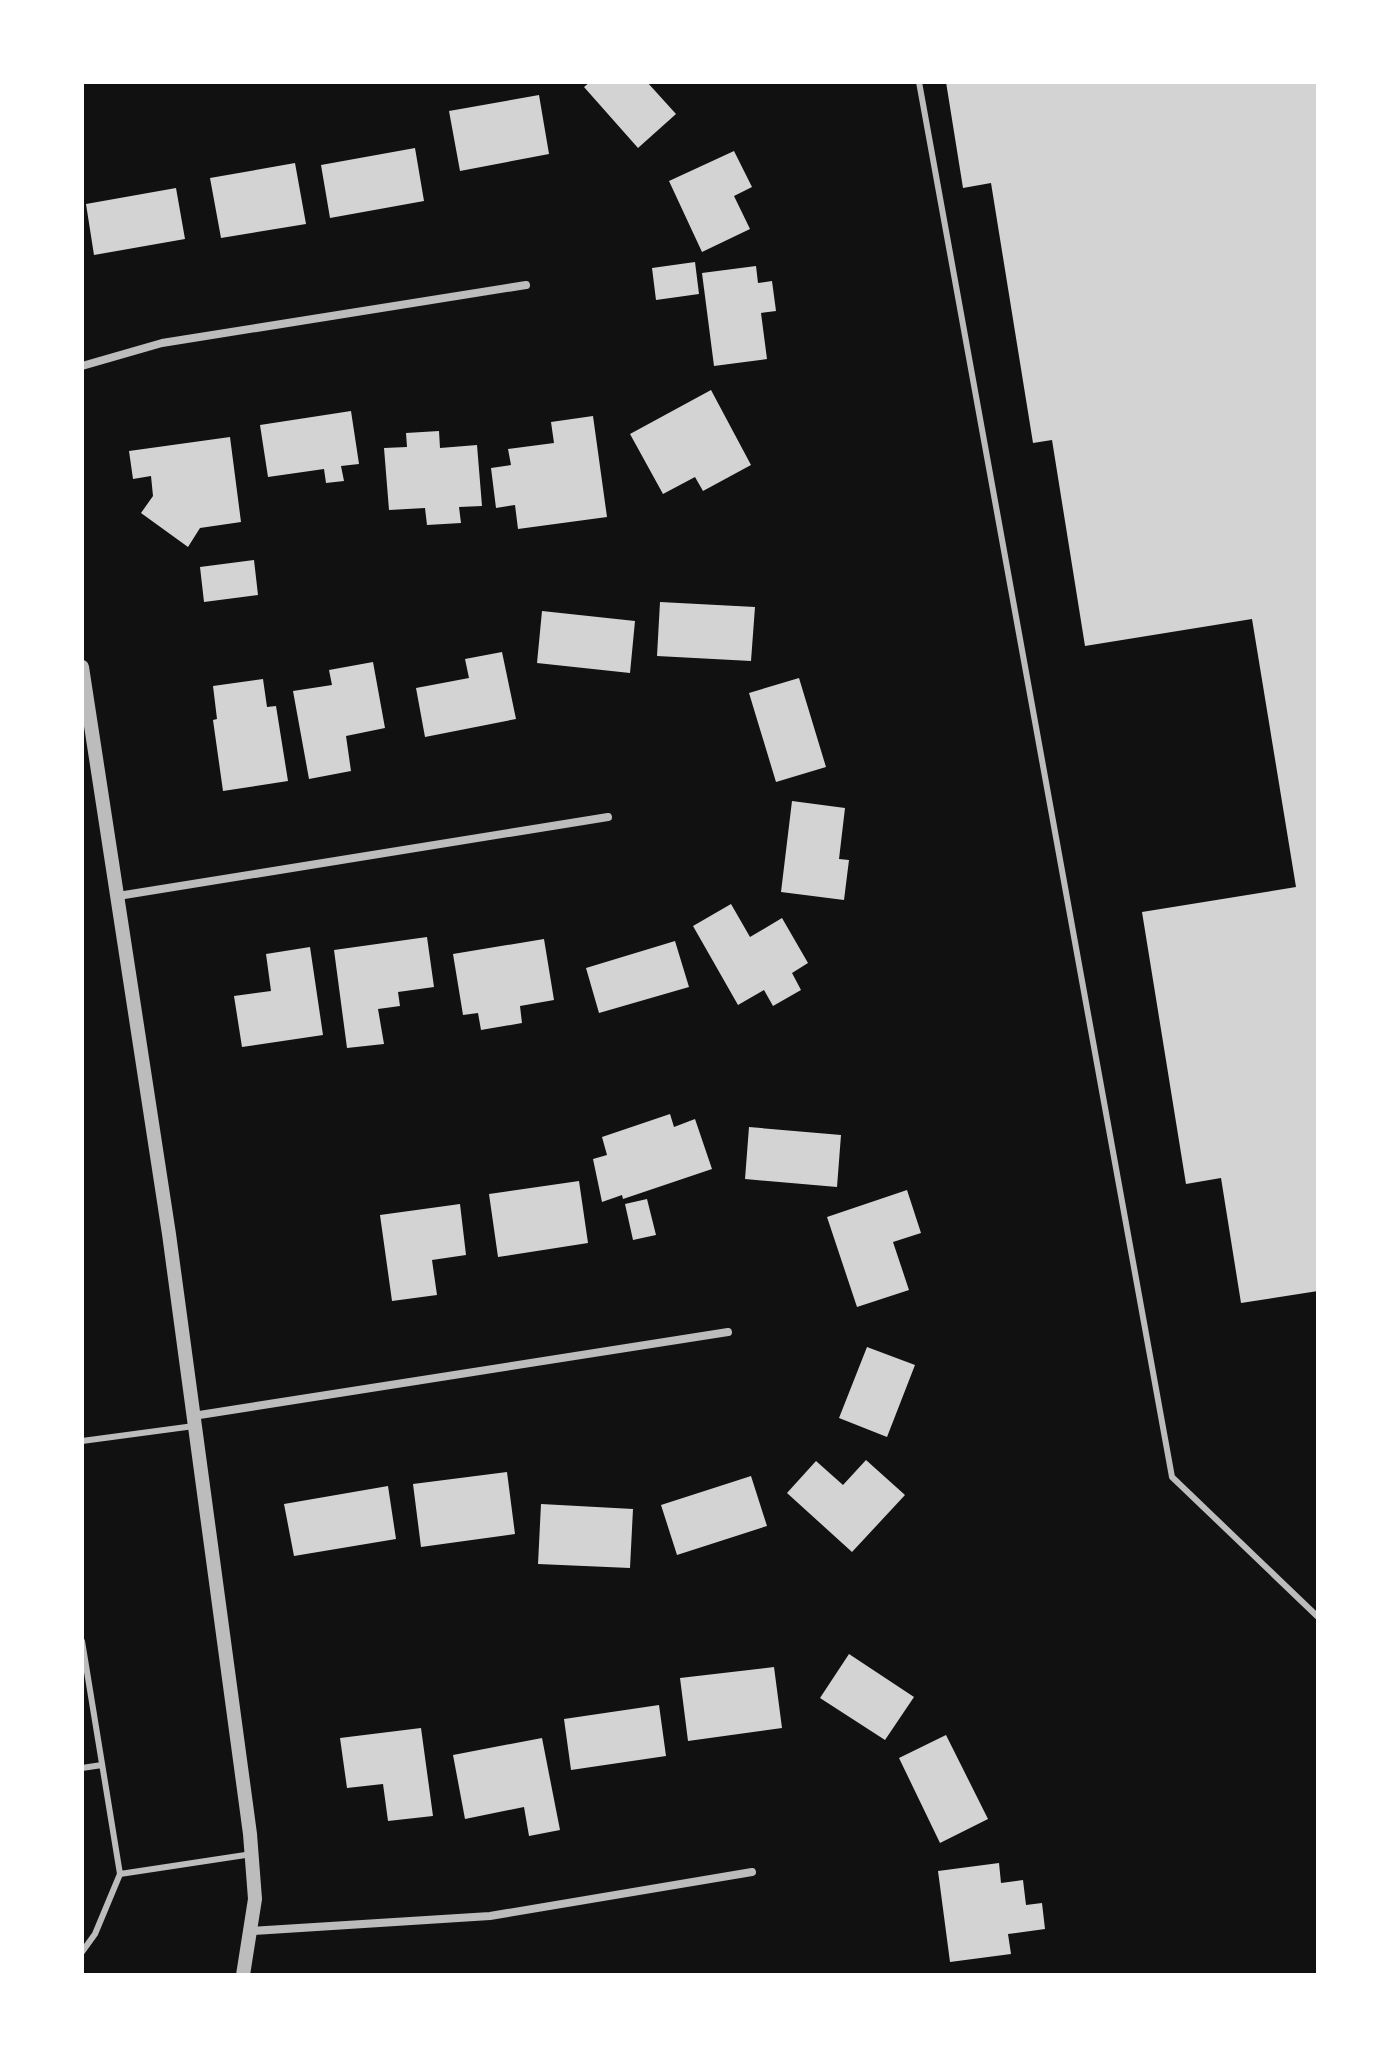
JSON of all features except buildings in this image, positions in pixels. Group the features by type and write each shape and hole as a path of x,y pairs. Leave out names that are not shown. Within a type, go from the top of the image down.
{"street":[{"path":"82,366 162,343 526,285"},
{"path":"82,667 194,1421 252,1854 255,1899 243,1975"},
{"path":"118,896 608,817"},
{"path":"194,1421 728,1332"},
{"path":"252,1931 490,1916 752,1872"}],"lane":[{"path":"919,82 1172,1477 1318,1617"},
{"path":"82,1441 194,1421"},
{"path":"82,1641 120,1874 95,1934 82,1952"},
{"path":"82,1768 102,1765"},
{"path":"120,1874 252,1854"}]}
